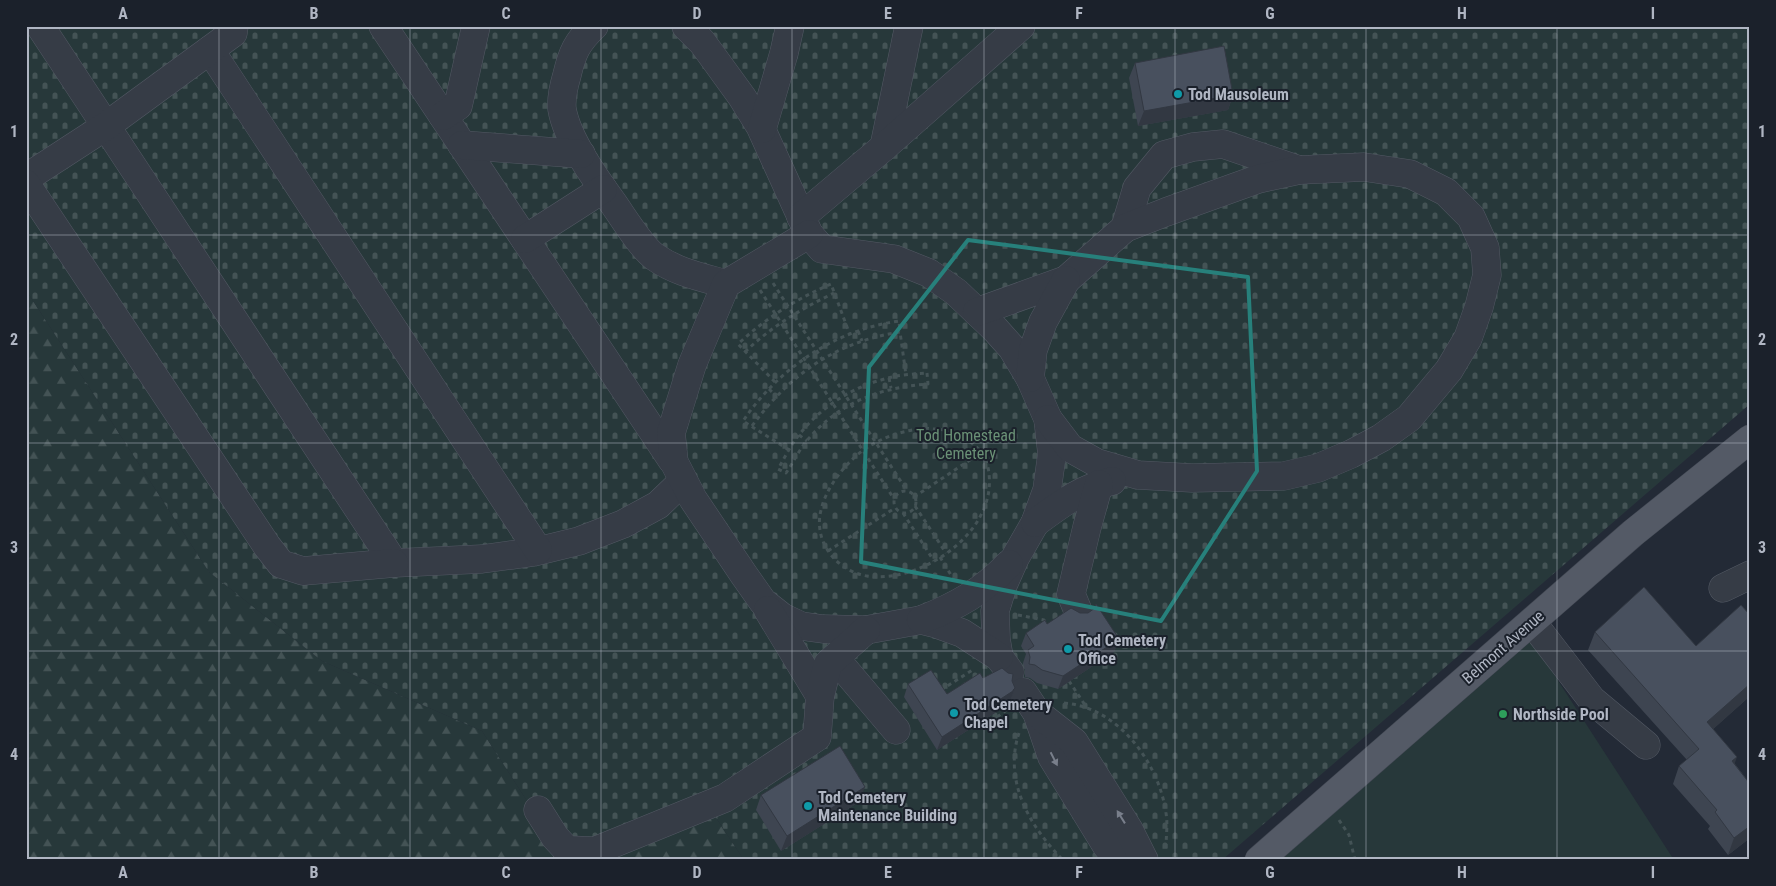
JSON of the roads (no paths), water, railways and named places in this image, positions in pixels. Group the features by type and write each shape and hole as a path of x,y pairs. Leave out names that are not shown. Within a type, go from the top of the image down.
{"main road":[{"name":"Belmont Avenue","path":"1259,860 1633,533 1750,438"}],"lane":[{"path":"40,26 394,563"},
{"path":"383,26 678,472 693,499 763,602 820,696"},
{"path":"443,116 458,106 476,26"},
{"path":"577,26 564,87 562,108 567,127 603,189 628,225 654,256 680,271 745,273"},
{"path":"571,57 580,40 594,26"},
{"path":"686,26 702,42 742,97 762,129 805,225 822,248 894,259 929,273 956,292 1012,348 1030,378 1048,419 1070,448 1097,463 1138,475 1192,478 1284,476 1318,468 1351,454 1381,438 1409,418 1449,370 1468,338 1479,307 1487,275 1484,248 1471,217 1446,192 1410,174 1364,167 1299,170 1258,178 1125,228 1066,280 1043,322 1033,350 1030,378"},
{"path":"762,129 790,26"},
{"path":"884,147 909,26"},
{"path":"26,184 267,546 281,564 303,571 394,563 482,559 579,541 623,524 658,505 678,472 671,433 692,365 745,273 805,225 884,147 1021,26"},
{"path":"26,178 106,126 239,28"},
{"path":"210,50 538,550"},
{"path":"1125,228 1137,188 1164,155 1193,147 1223,144 1299,170"},
{"path":"462,145 581,154"},
{"path":"525,240 603,189"},
{"path":"977,312 1066,280"},
{"path":"1018,690 996,639 995,612 1003,585 1015,558 1035,523 1047,490 1052,454 1048,419"},
{"path":"1035,523 1067,499 1100,484 1138,475"},
{"path":"1078,611 1071,594 1087,527 1100,484"},
{"path":"763,602 782,617 801,626 823,629 866,630 921,620 952,608 982,589 1015,558"},
{"path":"1723,588 1750,576"},
{"path":"921,620 962,633 1018,690 1074,742 1136,855"},
{"path":"1532,622 1592,700 1646,745"},
{"path":"538,810 555,837 567,850 595,851 725,798 817,737 820,696 828,664 866,630"},
{"path":"835,658 896,730"}],"place":[{"name":"Tod Mausoleum","path":"1178,94"},
{"name":"Tod Cemetery Office","path":"1068,649"},
{"name":"Tod Cemetery Chapel","path":"954,713"},
{"name":"Northside Pool","path":"1503,714"},
{"name":"Tod Cemetery Maintenance Building","path":"808,806"}],"park label":[{"name":"Tod Homestead Cemetery","path":"966,444"}]}
